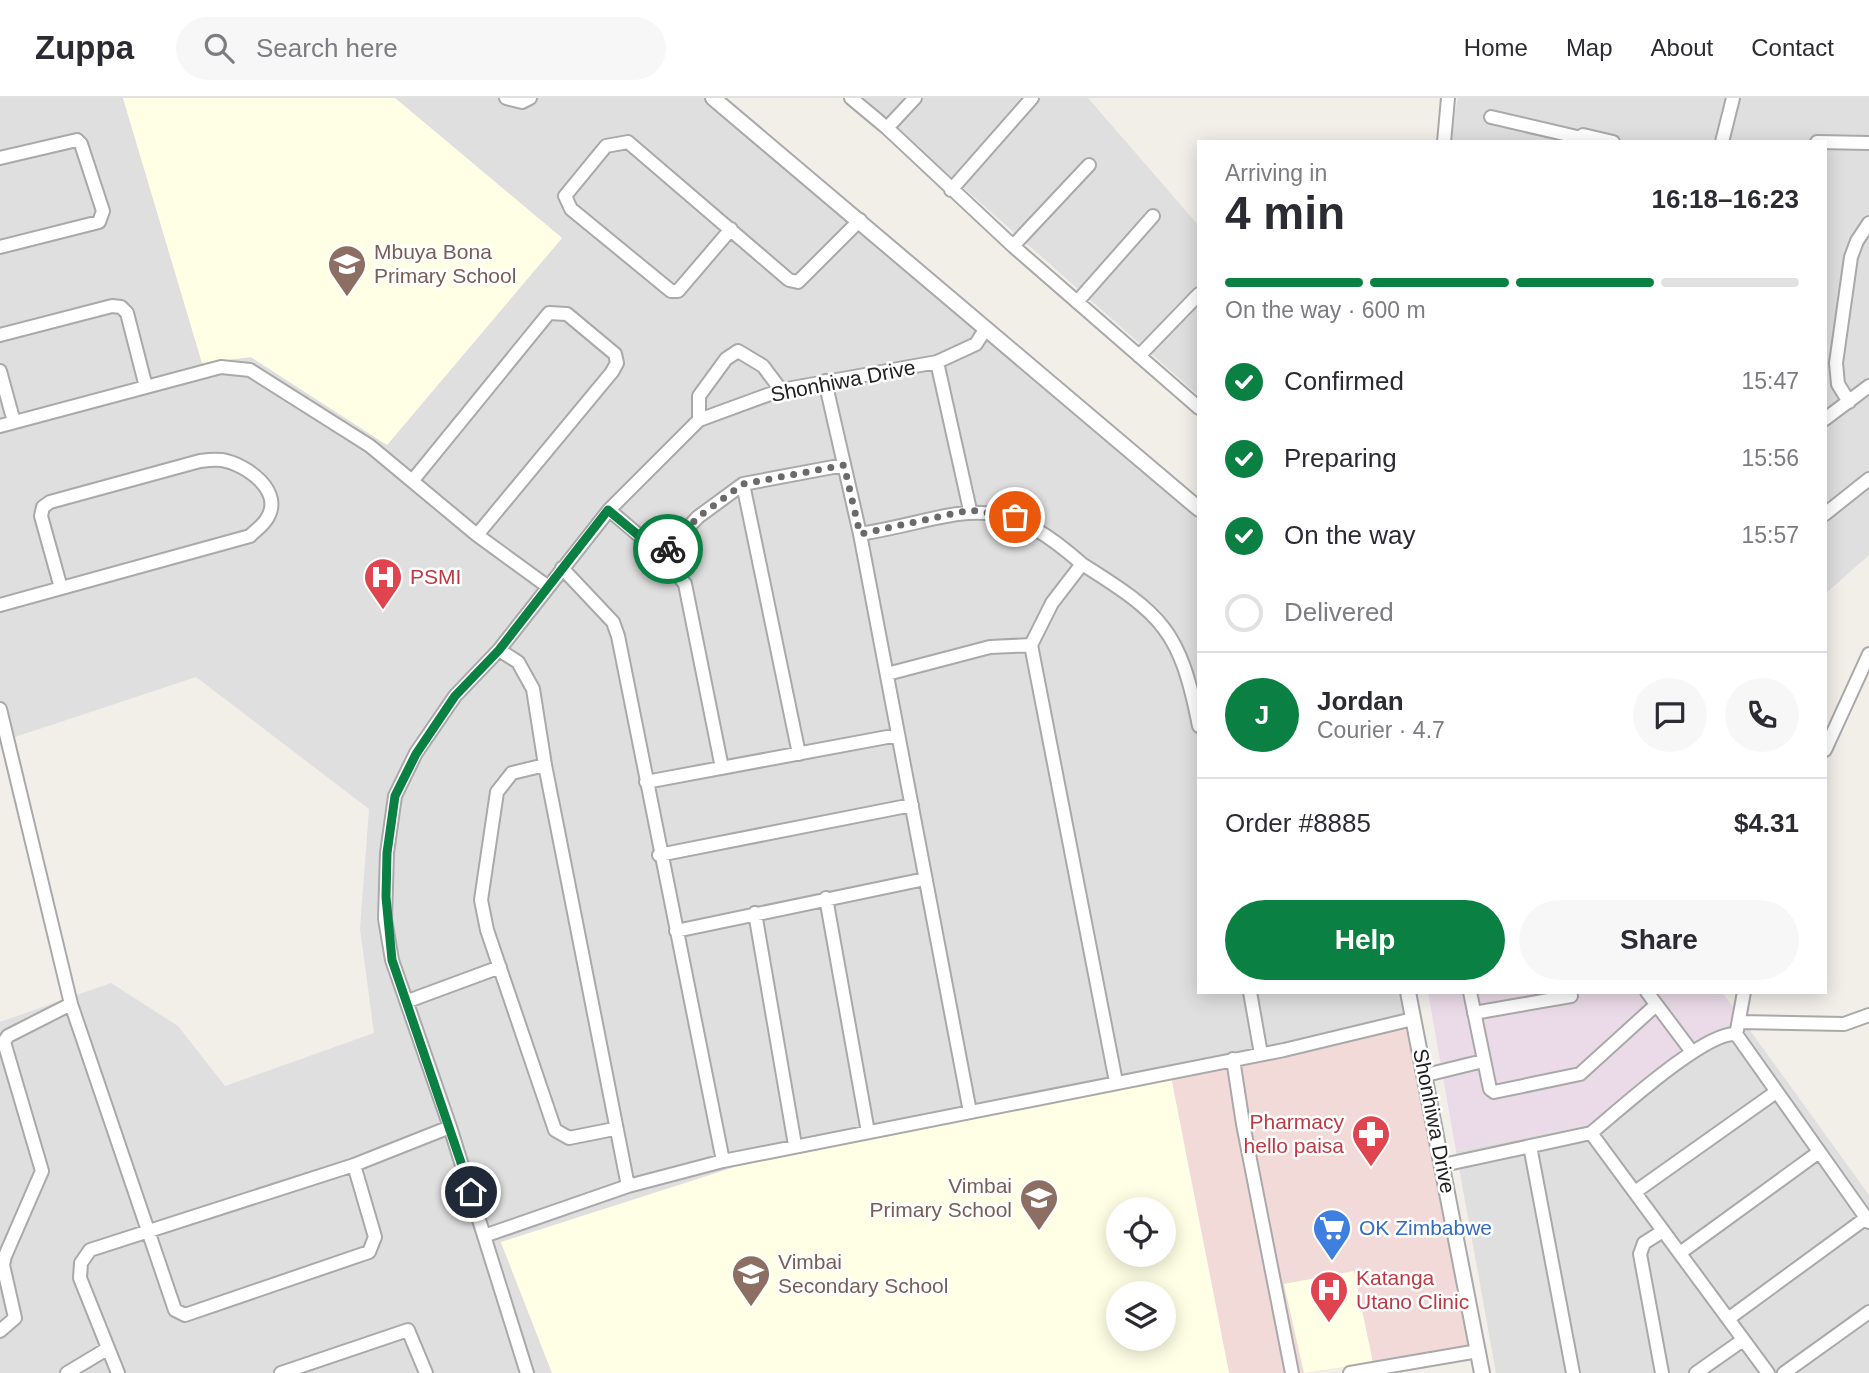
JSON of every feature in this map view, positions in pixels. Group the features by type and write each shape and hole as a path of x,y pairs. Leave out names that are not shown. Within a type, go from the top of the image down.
{"street":[{"path":"506,98 522,102 530,98"},
{"path":"713,98 1197,507"},
{"path":"851,98 887,128 1013,246 1197,406"},
{"path":"887,128 915,98"},
{"path":"951,190 1032,98"},
{"path":"1444,140 1448,98"},
{"path":"1722,140 1733,98"},
{"path":"1490,117 1575,139 1583,135 1604,140"},
{"path":"0,158 77,140 81,144 103,211 99,222 0,247"},
{"path":"731,229 678,291 671,292 571,209 565,196 606,146 628,142 731,229 789,280 798,282 803,280 860,220"},
{"path":"1827,142 1869,143"},
{"path":"1013,246 1089,165"},
{"path":"1077,302 1153,216"},
{"path":"1849,402 1838,384 1836,363 1851,257 1857,240 1869,223"},
{"path":"1139,356 1197,296"},
{"path":"0,335 112,306 121,307 127,313 146,387"},
{"path":"413,481 549,313 567,314 596,338 614,354 617,363 612,372 477,535"},
{"name":"Shonhiwa Drive","path":"527,1373 450,1127 392,960 386,919 387,853 395,796 416,754 455,696 499,650 608,510 699,420 781,390 937,362 976,344 986,328"},
{"path":"699,420 699,396 726,359 738,351 763,366 781,390"},
{"path":"937,362 970,510"},
{"path":"0,426 221,367 250,370 370,446 477,535 547,586"},
{"path":"0,371 14,422"},
{"path":"825,382 860,534 970,1112"},
{"path":"1827,418 1869,386"},
{"path":"0,605 250,536 268,519 270,494 264,483 244,469 219,459 200,461 50,502 43,508 41,516 61,587"},
{"path":"662,555 698,517 743,484 844,465"},
{"path":"1827,512 1869,478"},
{"path":"743,484 799,754"},
{"path":"608,510 662,555 685,584 722,768"},
{"path":"860,534 970,510 1022,520 1146,607 1170,635 1186,666 1197,717"},
{"path":"1082,564 1052,603 1031,645 1115,1082"},
{"path":"562,568 613,622 723,1161"},
{"path":"887,674 990,647 1031,645"},
{"path":"499,650 518,662 533,689 614,1129 628,1186"},
{"path":"1827,746 1869,654"},
{"path":"0,709 71,1004 175,1310 185,1315 369,1252 375,1237 355,1165"},
{"path":"646,782 898,735"},
{"path":"545,765 512,773 496,792 481,900 487,930 555,1130 569,1138 614,1129"},
{"path":"659,855 912,805"},
{"path":"676,931 925,879"},
{"path":"826,898 869,1132"},
{"path":"755,913 795,1145"},
{"path":"408,1001 500,967"},
{"path":"1250,994 1261,1054"},
{"name":"Shonhiwa Drive","path":"1408,994 1482,1373"},
{"path":"1470,994 1483,1061 1490,1089 1494,1092 1572,1077 1656,1005"},
{"path":"1648,994 1692,1052"},
{"path":"1728,1319 1868,1220 1776,1092 1738,1028 1744,994"},
{"path":"1474,1013 1571,996"},
{"path":"0,1331 15,1318 4,1265 5,1256 42,1171 4,1042 8,1036 71,1004"},
{"path":"1443,1166 1591,1133 1692,1052 1738,1028 1844,1024 1869,1015"},
{"path":"484,1236 628,1186 723,1161 1261,1054 1413,1019"},
{"path":"1233,1059 1242,1124 1292,1373"},
{"path":"1426,1075 1483,1061"},
{"path":"1635,1192 1776,1092"},
{"path":"118,1373 80,1278 81,1263 90,1250 355,1165 450,1127"},
{"path":"1591,1133 1768,1373"},
{"path":"1530,1146 1573,1373"},
{"path":"1680,1253 1819,1152"},
{"path":"1662,1373 1640,1254 1644,1243 1664,1231"},
{"path":"1784,1373 1869,1312"},
{"path":"281,1373 408,1329 426,1373"},
{"path":"1696,1373 1743,1340"},
{"path":"67,1373 107,1349"},
{"path":"1350,1373 1478,1351"}],"shaded area":[{"path":"0,98 123,98 202,362 251,357 387,445 562,238 395,98 707,98 1197,510 1197,994 1403,994 1410,1028 735,1167 501,1243 552,1373 0,1373 0,1022 111,983 178,1026 225,1086 374,1033 360,929 369,809 196,677 0,742"},
{"name":"Mbuya Bona Primary School","path":"123,98 395,98 562,238 387,445 251,357 202,363"},
{"path":"862,98 1088,98 1197,224 1197,394"},
{"path":"1458,98 1869,98 1869,555 1827,592 1827,140 1448,140"},
{"path":"1428,994 1723,994 1739,1015 1601,1122 1456,1151"},
{"path":"1739,1015 1869,1195 1869,1373 1496,1373 1456,1151 1601,1122"},
{"path":"1410,1028 1473,1349 1308,1373 1229,1373 1171,1077"},
{"name":"Vimbai Secondary School","path":"1171,1077 1229,1373 552,1373 501,1242 735,1167"},
{"name":"Katanga Utano Clinic","path":"1354,1271 1373,1363 1304,1373 1284,1284"}],"way so far":[{"path":"668,549 698,517 743,484 844,465 860,534 970,510 1015,517"}],"place":[{"name":"Mbuya Bona Primary School","path":"347,298"},
{"name":"PSMI","path":"383,611"},
{"name":"Pharmacy hello paisa","path":"1371,1168"},
{"name":"Vimbai Primary School","path":"1039,1232"},
{"name":"OK Zimbabwe","path":"1332,1262"},
{"name":"Vimbai Secondary School","path":"751,1308"},
{"name":"Katanga Utano Clinic","path":"1329,1324"}],"route":[{"path":"471,1192 392,960 386,897 387,853 395,796 416,754 455,696 499,650 608,510 662,555 668,549"}]}
